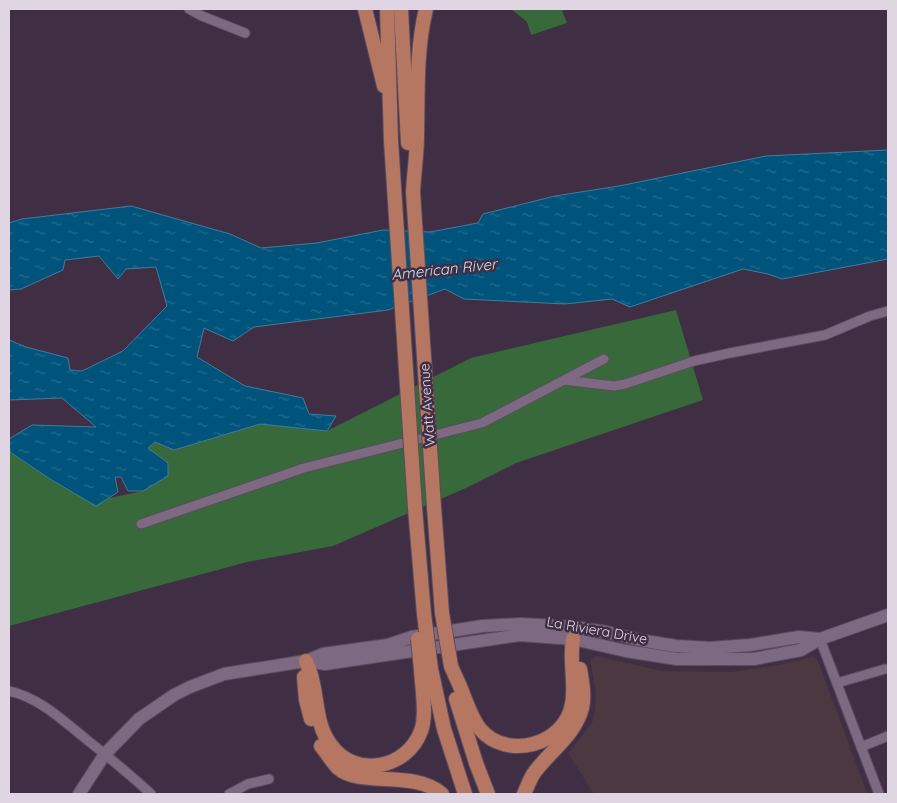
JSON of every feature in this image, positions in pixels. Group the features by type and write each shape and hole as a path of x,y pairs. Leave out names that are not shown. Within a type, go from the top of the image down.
{"main road":[{"path":"365,9 389,100"},
{"name":"Watt Avenue","path":"387,9 391,141 418,548 420,615 426,669"},
{"name":"Watt Avenue","path":"401,9 412,139 413,192 442,613 454,693 488,794"},
{"path":"412,139 420,33 426,9"},
{"path":"450,666 470,712 479,728 486,735 500,743 521,747 538,744 551,737 568,717 572,704 571,652 573,639"},
{"path":"524,794 533,774 573,728 582,707 578,652 573,639"},
{"path":"306,661 312,678 318,719 332,747 356,763 374,766 384,765 397,760 409,752 416,742 422,730 426,669"},
{"path":"306,661 303,680 313,726 320,745 339,769 356,776 418,782 442,794"},
{"path":"426,669 465,794"}],"street":[{"path":"189,9 245,33"},
{"path":"564,380 614,386 625,384 694,361 730,352 825,334 888,311"},
{"path":"141,524 304,468 482,423 604,359"},
{"name":"La Riviera Drive","path":"306,661 325,664 520,635 573,639 626,651 677,659 765,658 801,650 820,639 888,615"},
{"name":"La Riviera Drive","path":"79,794 105,754 139,719 168,698 224,674 306,661 323,654 483,626 521,624 572,627 676,646 710,648 750,645 799,637 820,639"},
{"path":"820,639 879,794"},
{"path":"700,660 712,655 740,654 750,645"},
{"path":"837,683 885,669"},
{"path":"9,691 30,697 40,703 105,754 151,794"},
{"path":"861,747 888,736"},
{"path":"230,794 248,784 269,779"}],"shaded area":[{"path":"596,656 662,671 731,672 779,665 813,657 818,661 867,793 594,794 568,753 592,723 596,692 590,660"}],"green space":[{"path":"511,9 566,9 562,11 567,23 531,35 527,22"},
{"path":"676,310 703,400 516,463 466,488 333,546 247,562 9,626 9,439 10,452 50,479 96,505 110,498 143,491 168,463 148,448 155,442 174,450 260,424 327,431 471,358"}],"water":[{"name":"American River","path":"888,150 888,259 782,279 743,269 630,307 612,299 565,304 464,299 445,289 388,310 254,327 233,341 204,328 197,357 245,386 303,398 309,414 336,416 327,431 260,424 174,450 155,442 148,448 168,463 168,476 143,491 128,491 121,477 115,477 118,492 96,506 50,479 10,452 9,439 32,425 96,427 62,398 9,400 9,340 26,347 68,358 70,370 82,371 123,351 167,306 156,267 126,269 118,279 99,256 65,260 63,270 21,289 9,290 9,223 22,219 131,206 230,234 261,248 317,243 383,230 430,232 478,223 483,214 555,196 619,186 766,156"}]}
